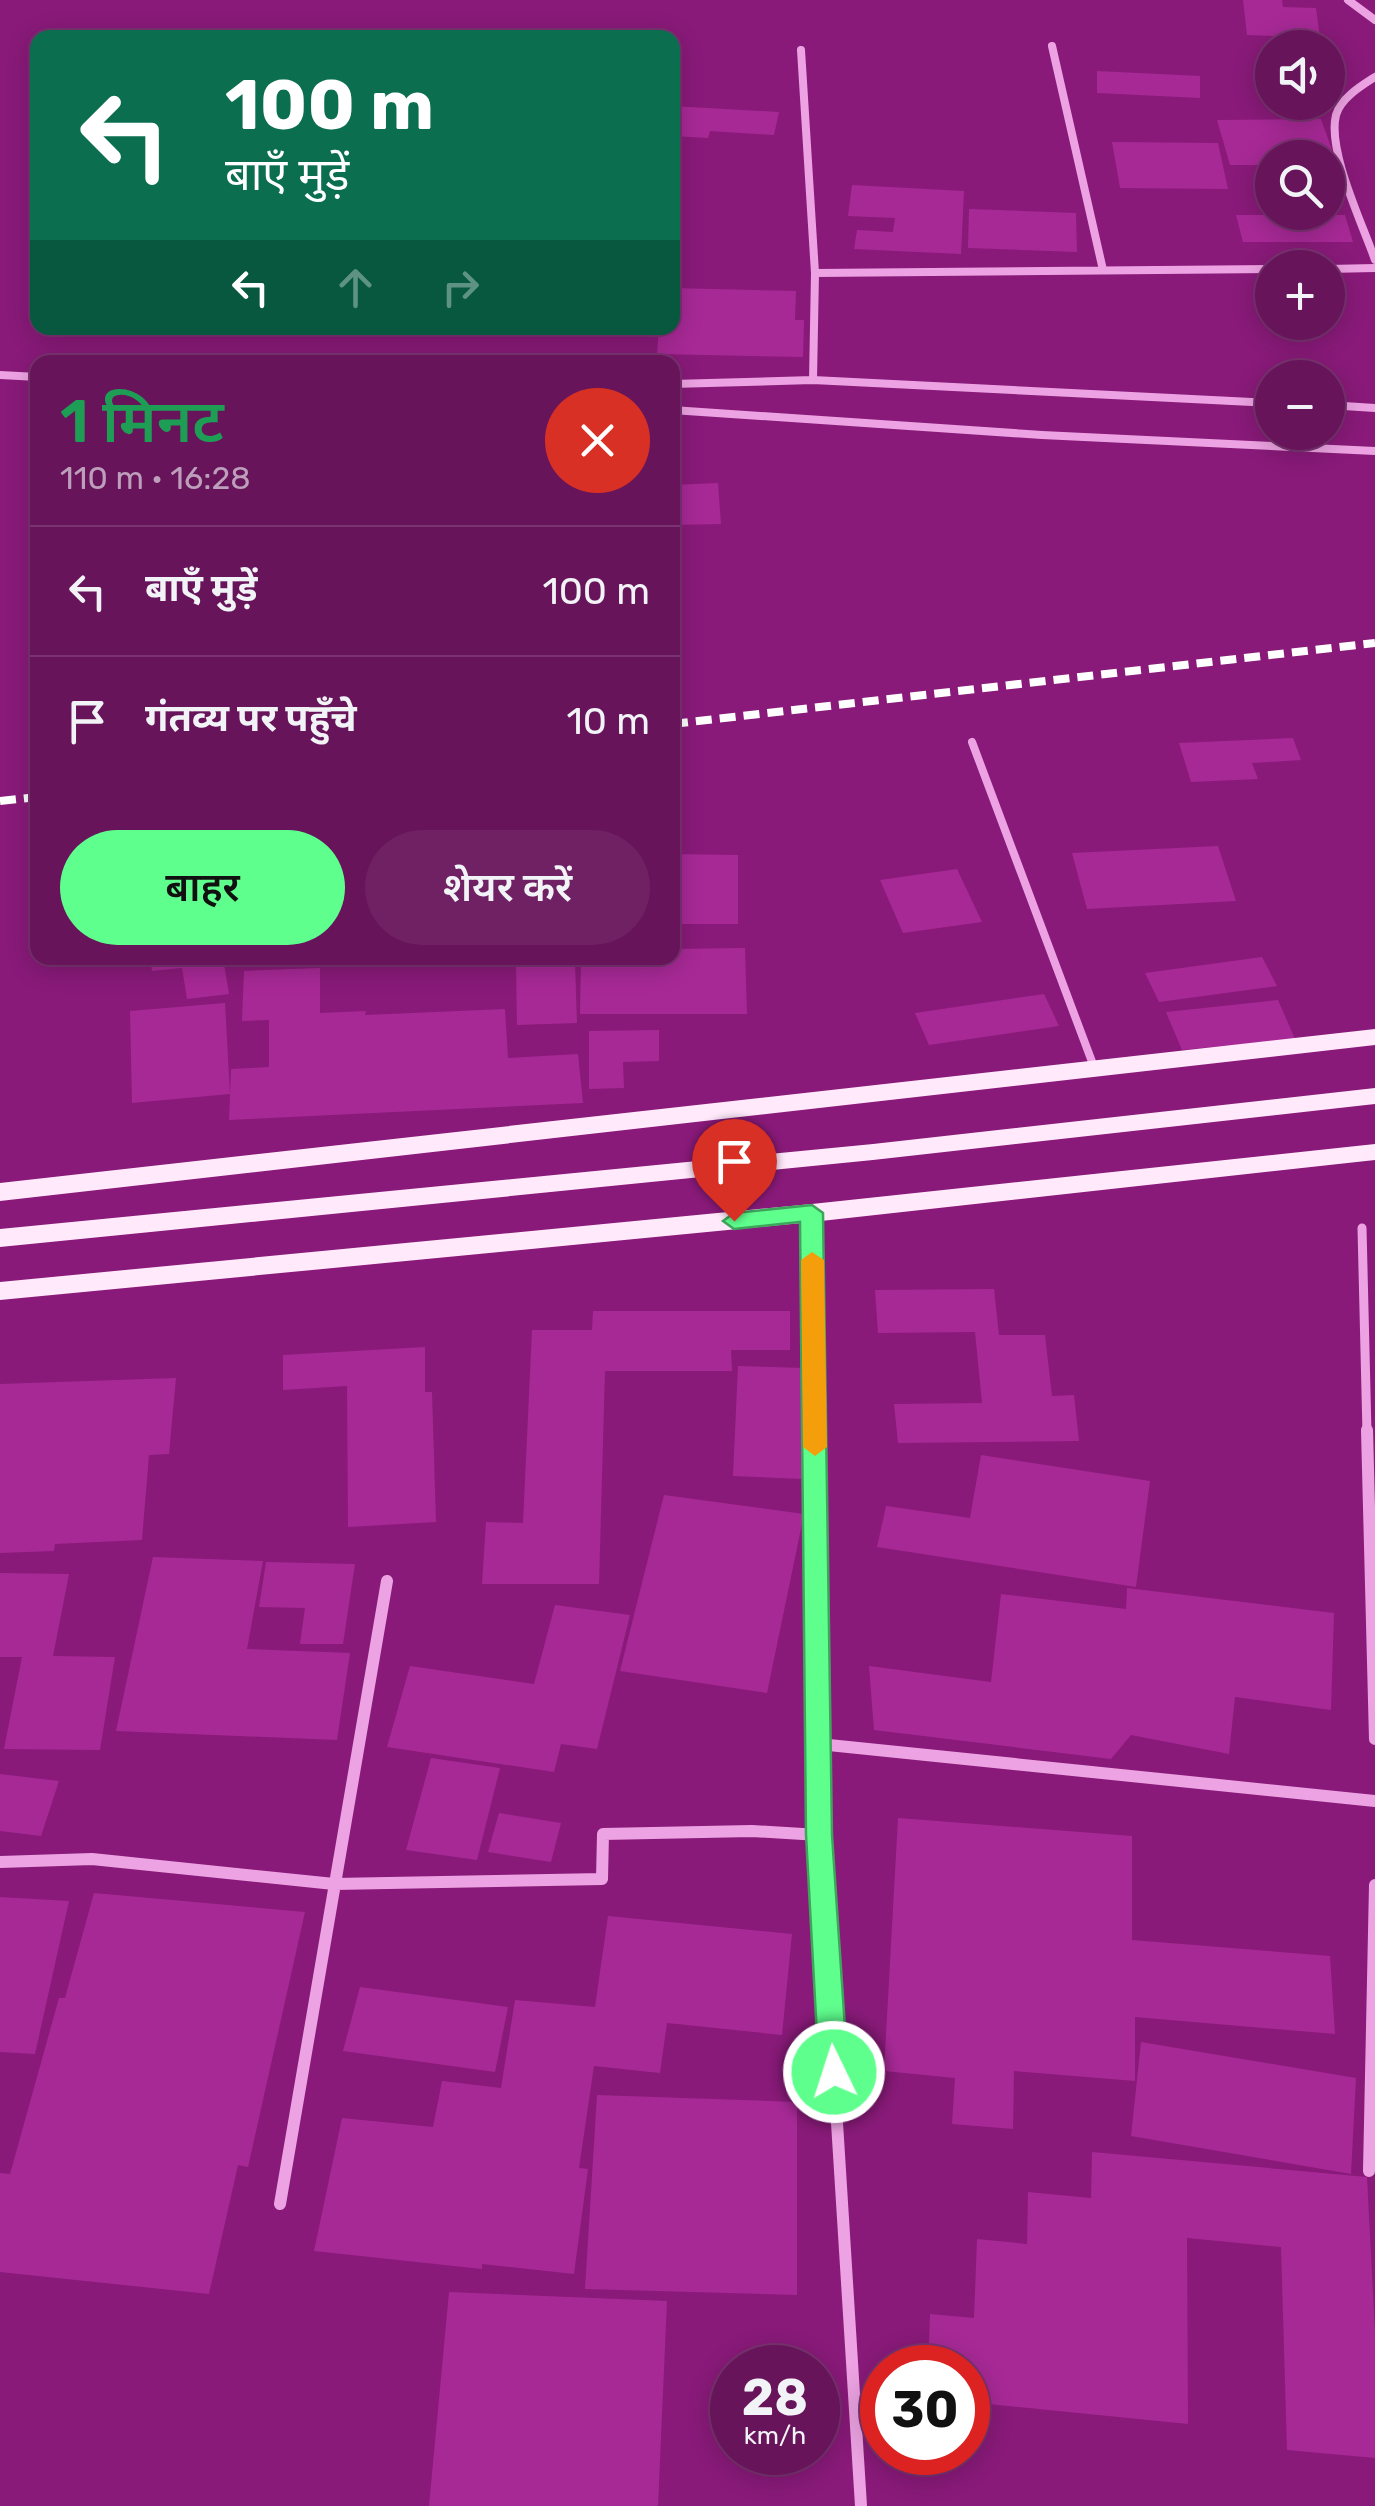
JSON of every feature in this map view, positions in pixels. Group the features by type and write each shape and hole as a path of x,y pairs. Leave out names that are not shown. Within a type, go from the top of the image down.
{"main road":[{"path":"0,1192 1375,1037"},
{"path":"0,1238 874,1152 1375,1096"},
{"path":"0,1291 812,1213 1375,1152"}],"street":[{"path":"1348,0 1375,20"},
{"path":"1052,46 1103,270"},
{"path":"801,50 815,273 814,380"},
{"path":"1375,78 1357,90 1337,112 1335,135 1375,260"},
{"path":"1345,269 1375,268"},
{"path":"815,273 1255,269"},
{"path":"0,375 30,376"},
{"path":"680,384 814,380 1255,401"},
{"path":"1345,406 1375,408"},
{"path":"680,411 1375,451"},
{"path":"812,1213 819,1835 861,2506"},
{"path":"1362,1228 1375,1739"},
{"path":"280,2204 387,1581"},
{"path":"818,1744 1375,1801"},
{"path":"0,1862 92,1859 334,1884 602,1879 603,1834 752,1831 819,1835"},
{"path":"1370,2171 1375,1885"}],"lane":[{"path":"972,742 1094,1067"}],"building":[{"path":"1243,0 1282,0 1283,7 1316,8 1319,30 1255,30 1255,35 1247,35"},
{"path":"1097,71 1200,76 1200,98 1097,93"},
{"path":"680,106 779,112 774,135 710,131 708,138 680,136"},
{"path":"1217,120 1321,120 1328,140 1255,140 1255,165 1230,165"},
{"path":"1112,142 1218,143 1228,189 1120,188"},
{"path":"852,185 964,191 961,254 854,249 857,230 893,232 895,218 848,216"},
{"path":"969,209 1076,213 1077,252 968,248"},
{"path":"1236,215 1255,215 1255,230 1345,230 1345,215 1353,242 1243,242"},
{"path":"680,288 796,291 795,320 804,320 803,357 657,354 658,335 680,335"},
{"path":"718,483 721,524 680,525 680,485"},
{"path":"1293,738 1301,760 1252,763 1258,779 1191,782 1179,743"},
{"path":"1218,846 1236,901 1087,909 1072,853"},
{"path":"680,854 738,855 738,924 680,924"},
{"path":"957,869 982,922 903,933 880,880"},
{"path":"745,948 747,1014 580,1014 581,965 680,965 680,949"},
{"path":"1262,957 1277,986 1159,1002 1145,973"},
{"path":"151,965 224,965 229,994 187,999 182,968 152,971"},
{"path":"516,965 575,965 577,1023 517,1025"},
{"path":"320,968 320,1013 505,1009 508,1058 578,1054 583,1103 229,1120 231,1069 269,1067 269,1020 242,1021 244,971"},
{"path":"1044,994 1059,1026 929,1045 915,1013"},
{"path":"1278,1000 1295,1039 1182,1050 1166,1012"},
{"path":"225,1003 230,1094 132,1103 130,1011"},
{"path":"659,1030 659,1061 623,1062 624,1088 589,1089 589,1031"},
{"path":"994,1289 999,1335 1045,1335 1052,1396 1074,1395 1079,1441 898,1443 894,1404 982,1403 975,1332 878,1333 875,1290"},
{"path":"593,1311 790,1311 790,1350 731,1350 732,1371 605,1371 599,1584 482,1584 486,1522 523,1523 532,1330 592,1330"},
{"path":"425,1347 425,1392 432,1392 436,1522 348,1527 347,1386 283,1390 283,1355"},
{"path":"738,1366 805,1368 803,1479 733,1476"},
{"path":"176,1378 169,1454 149,1455 142,1540 55,1544 54,1551 0,1553 0,1384"},
{"path":"981,1455 1150,1481 1136,1587 877,1547 886,1506 970,1518"},
{"path":"664,1495 804,1514 767,1693 620,1671"},
{"path":"153,1557 263,1561 247,1649 350,1653 337,1740 116,1731"},
{"path":"266,1562 355,1564 343,1644 300,1644 305,1608 259,1607"},
{"path":"0,1573 69,1574 53,1656 115,1657 100,1750 4,1749 22,1657 0,1657"},
{"path":"1127,1588 1334,1613 1331,1710 1235,1697 1229,1754 1131,1735 1111,1759 874,1730 869,1666 991,1682 1001,1594 1126,1609"},
{"path":"555,1605 630,1615 597,1749 561,1744 554,1772 387,1747 410,1666 534,1684"},
{"path":"431,1758 500,1768 477,1860 406,1850"},
{"path":"0,1774 59,1781 41,1836 0,1831"},
{"path":"499,1813 561,1823 551,1862 488,1852"},
{"path":"898,1818 1132,1836 1132,1940 1330,1956 1335,2034 1135,2017 1135,2081 1014,2071 1013,2129 952,2124 955,2078 884,2071"},
{"path":"94,1893 305,1912 248,2167 238,2165 209,2294 0,2272 0,2173 10,2174 59,1998 65,1998"},
{"path":"0,1897 69,1901 35,2054 0,2052"},
{"path":"608,1916 792,1934 782,2035 667,2023 660,2073 594,2066 579,2168 588,2169 574,2274 482,2264 482,2269 314,2251 342,2118 433,2127 442,2081 501,2088 515,2000 595,2007"},
{"path":"360,1987 508,2007 495,2072 343,2051"},
{"path":"1141,2042 1356,2078 1351,2174 1131,2136"},
{"path":"597,2095 797,2102 797,2295 585,2289"},
{"path":"1092,2152 1367,2177 1375,2332 1375,2458 1287,2450 1281,2247 1187,2238 1188,2424 990,2404 990,2345 929,2345 930,2314 974,2318 977,2239 1027,2244 1028,2192 1091,2198"},
{"path":"449,2292 667,2301 658,2506 429,2506"}],"railway":[{"path":"680,723 1375,643"},
{"path":"0,801 30,798"}],"slow traffic":[{"path":"812,1260 815,1447"}],"route":[{"path":"734,1221 812,1213 819,1835 834,2072"}]}
